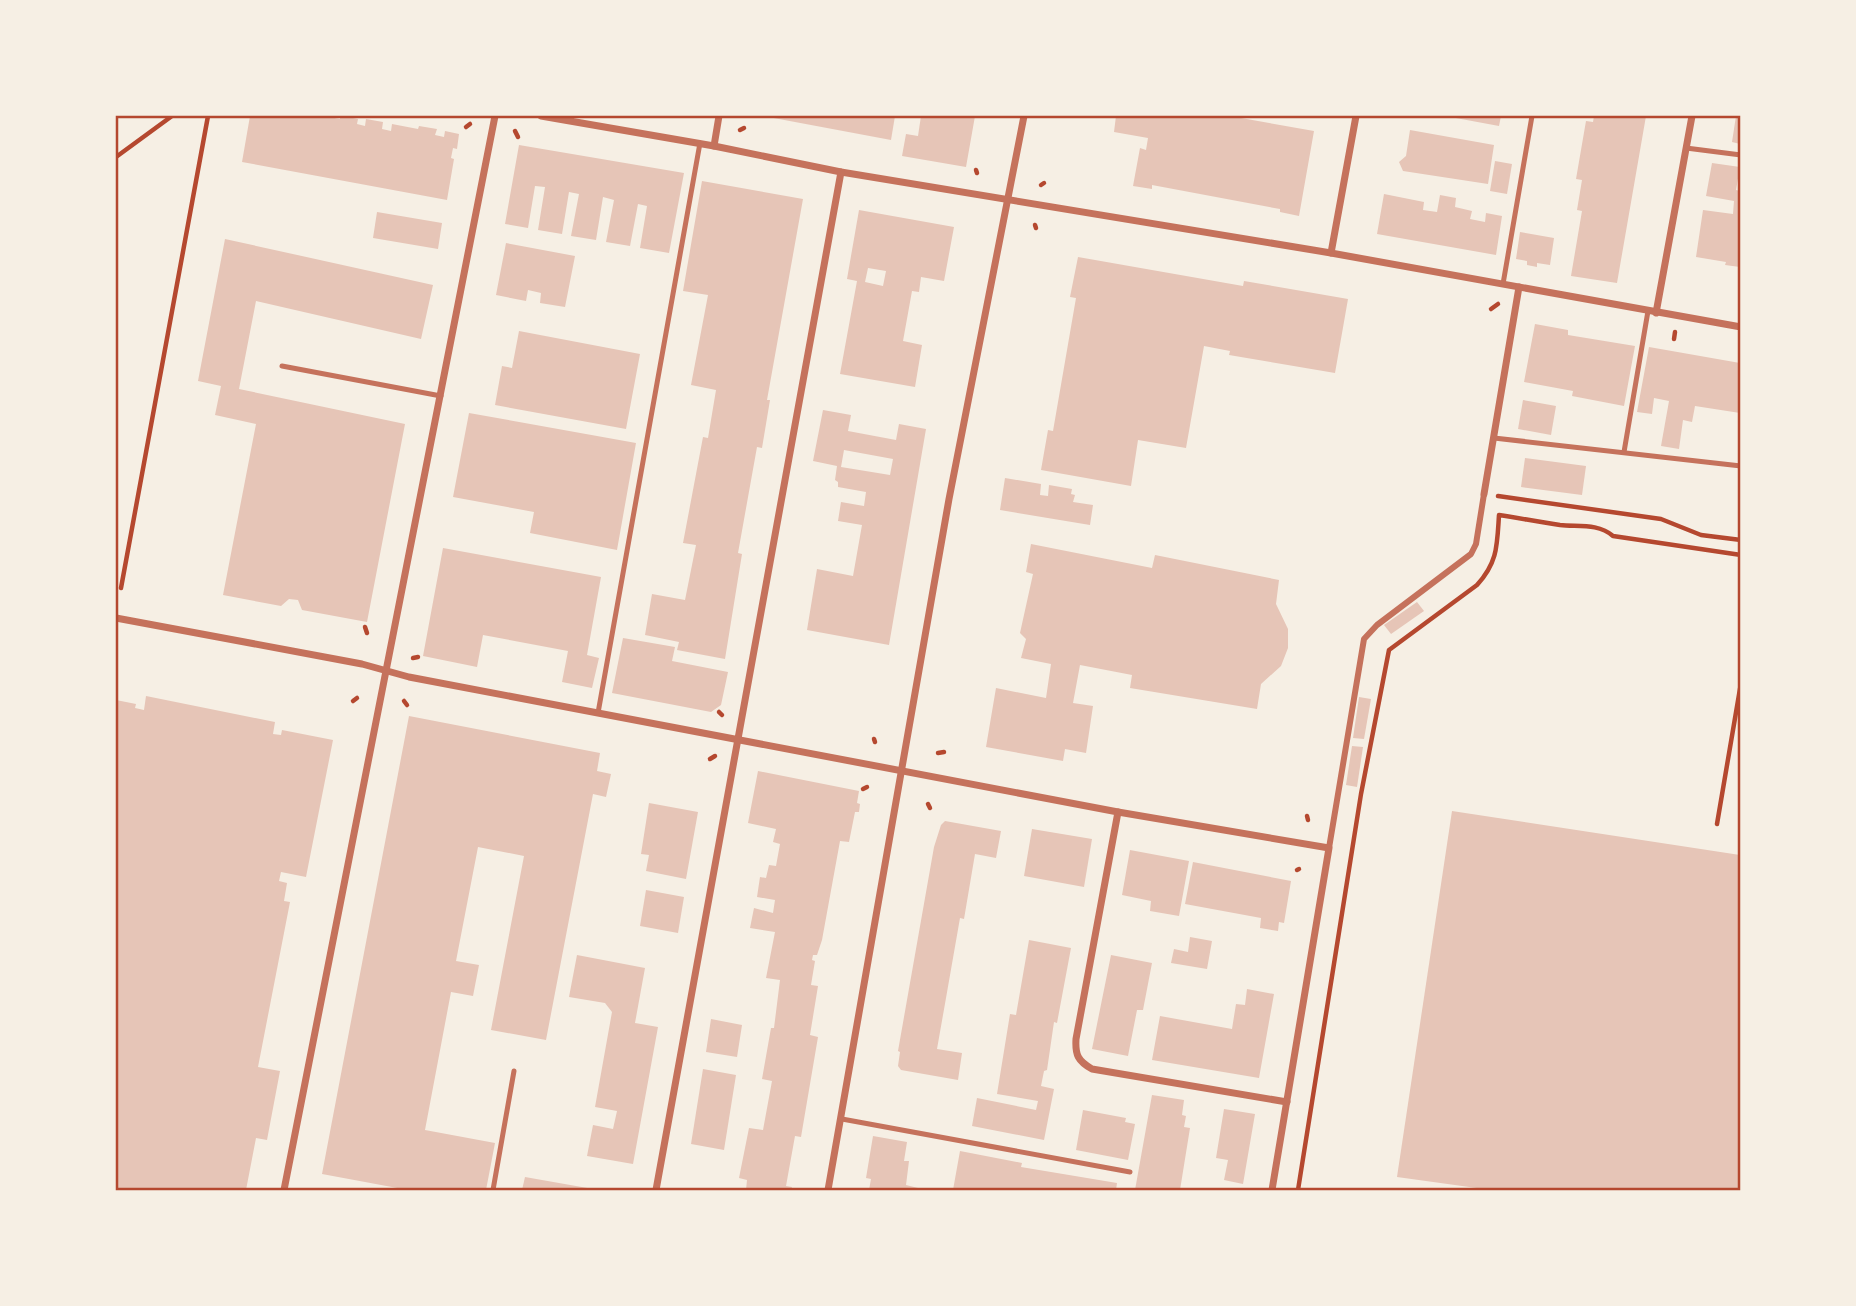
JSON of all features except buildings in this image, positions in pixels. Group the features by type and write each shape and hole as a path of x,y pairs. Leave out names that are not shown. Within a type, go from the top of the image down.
{"street":[{"path":"284,1191 495,116"},
{"path":"541,116 714,146 841,172 1331,253 1741,327"},
{"path":"714,146 719,116"},
{"path":"828,1191 949,499 1024,116"},
{"path":"1331,253 1356,116"},
{"path":"1652,312 1692,116"},
{"path":"656,1191 841,172"},
{"path":"1272,1191 1364,639 1377,625 1465,562 1476,544 1519,287"},
{"path":"116,618 362,664 408,677 1118,812 1329,848"},
{"path":"1118,812 1076,1039 1075,1052 1078,1059 1092,1069 1287,1101"}],"lane":[{"path":"1503,284 1532,116"},
{"path":"598,713 700,144"},
{"path":"1686,148 1741,155"},
{"path":"1624,452 1652,312"},
{"path":"282,366 441,396"},
{"path":"1494,438 1741,466"},
{"path":"493,1191 514,1071"},
{"path":"842,1119 1130,1172"}],"path":[{"path":"116,157 172,116"},
{"path":"121,588 208,116"},
{"path":"1491,309 1498,304"},
{"path":"1674,339 1675,332"},
{"path":"1485,494 1661,519 1701,535 1741,540"},
{"path":"1499,515 1564,525 1579,524 1606,530 1614,536 1741,555"},
{"path":"1298,1191 1361,794 1387,656 1393,646 1465,594"},
{"path":"1717,824 1741,683"}]}
